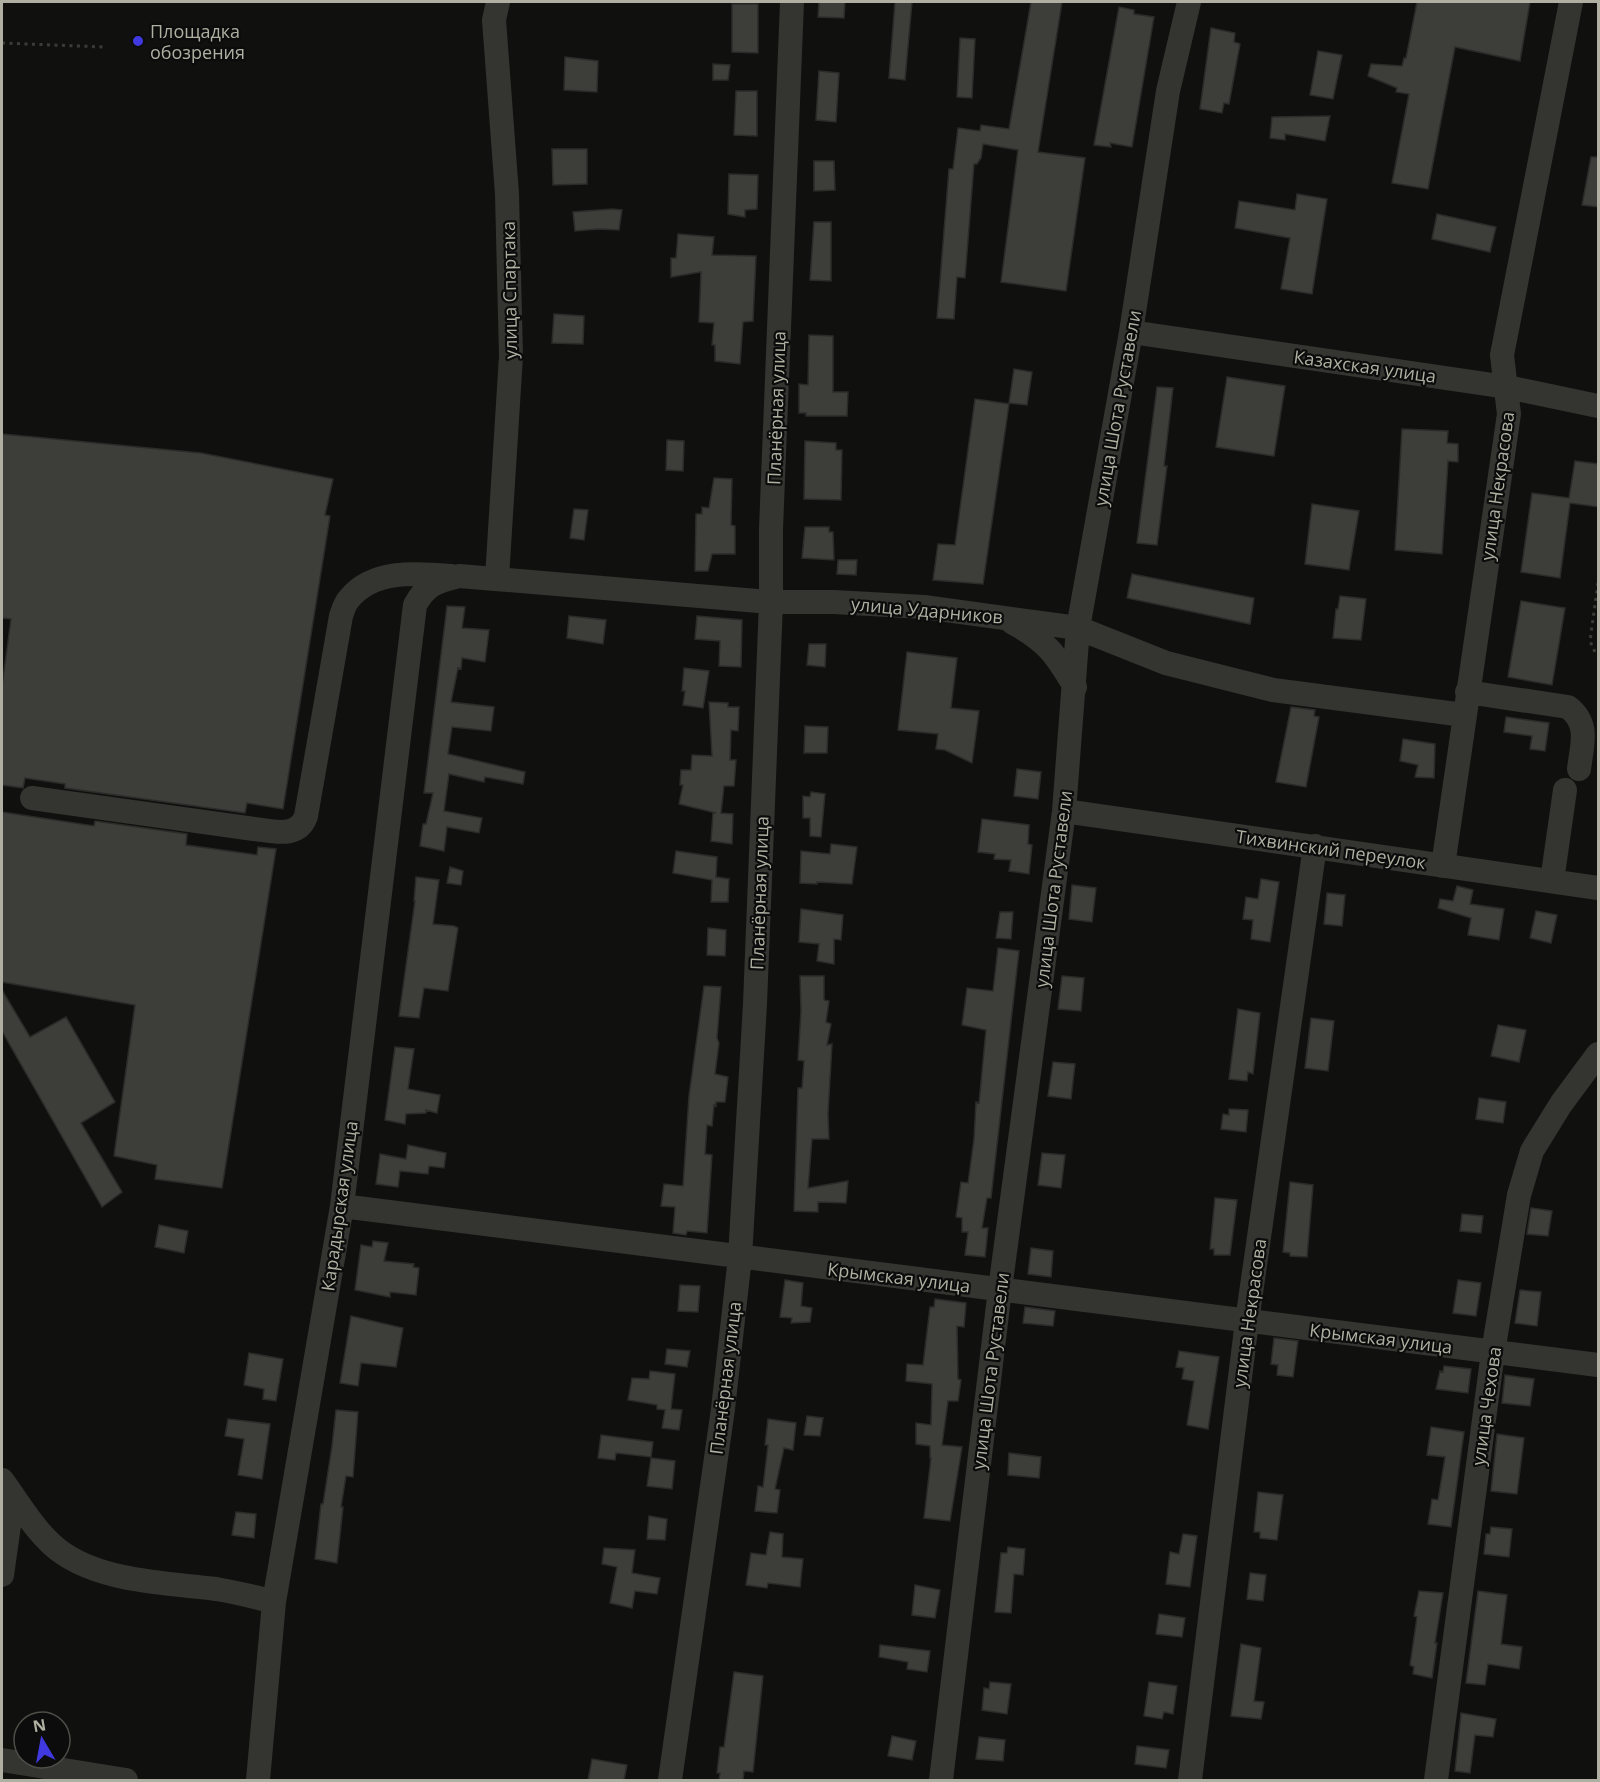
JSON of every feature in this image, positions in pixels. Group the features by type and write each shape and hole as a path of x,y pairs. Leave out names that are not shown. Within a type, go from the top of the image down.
{"street":[{"name":"улица Спартака","path":"498,2 494,20 507,194 511,356 498,578"},
{"name":"Планёрная улица","path":"670,1780 723,1409 740,1257 755,1004 792,2"},
{"name":"улица Шота Руставели","path":"940,1780 1000,1289 1064,811 1078,628 1131,332 1168,91 1189,2"},
{"name":"улица Некрасова","path":"1443,866 1509,414 1502,355 1571,2"},
{"name":"Казахская улица","path":"1131,332 1507,387 1599,406"},
{"path":"32,798 254,829 285,832 299,828 306,816 341,616 348,600 375,579 422,574 459,576"},
{"name":"улица Ударников","path":"412,630 415,605 422,592 433,584 459,576 771,602 834,602 924,607 1078,628 1166,663 1273,690 1465,704 1568,707 1581,722 1583,731 1578,769"},
{"path":"1003,617 1034,634 1057,656 1075,687"},
{"name":"Карадырская улица","path":"258,1780 274,1602 342,1206 412,630"},
{"path":"1552,881 1565,790"},
{"name":"Тихвинский переулок","path":"1064,811 1599,888"},
{"name":"улица Некрасова","path":"1190,1780 1247,1321 1315,846"},
{"name":"улица Чехова","path":"1437,1780 1493,1352 1519,1195 1532,1151 1561,1104 1599,1054"},
{"name":"Крымская улица","path":"342,1206 1599,1365"},
{"path":"2,1481 46,1537 64,1554 93,1567 131,1578 216,1589 274,1602"},
{"path":"2,1481 10,1518 2,1575"},
{"path":"2,1760 126,1780"}],"path":[{"path":"2,43 104,46"},
{"path":"1599,583 1590,641 1595,652 1599,654"}],"building":[{"path":"819,2 845,2 844,18 818,17"},
{"path":"895,2 912,2 905,80 889,78"},
{"path":"1031,2 1062,2 1038,152 1085,158 1066,291 1001,282 1018,150 983,144 981,158 977,164 974,164 965,278 957,277 954,319 937,318 949,169 953,169 958,128 980,131 981,125 1009,129"},
{"path":"1417,2 1530,2 1520,61 1455,47 1428,189 1392,183 1409,94 1396,92 1397,88 1368,76 1371,64 1402,66 1406,58"},
{"path":"732,4 758,4 758,53 732,52"},
{"path":"1119,7 1134,10 1134,14 1154,17 1132,147 1110,143 1111,147 1094,145"},
{"path":"1211,28 1235,33 1234,42 1240,44 1229,104 1224,103 1222,113 1200,109"},
{"path":"960,38 975,39 972,98 957,97"},
{"path":"1318,51 1342,55 1333,99 1310,95"},
{"path":"565,57 598,61 597,92 564,90"},
{"path":"713,64 730,65 728,80 713,80"},
{"path":"819,71 839,73 836,122 816,120"},
{"path":"736,91 757,91 757,136 734,135"},
{"path":"1330,116 1325,141 1285,134 1285,140 1270,138 1272,117"},
{"path":"552,149 587,149 587,184 553,185"},
{"path":"1591,157 1599,157 1599,207 1582,205"},
{"path":"814,161 834,161 835,190 814,191"},
{"path":"729,174 758,175 757,209 745,210 745,217 728,214"},
{"path":"1297,194 1327,199 1312,294 1281,289 1290,238 1235,228 1239,201 1295,210"},
{"path":"622,210 619,230 575,231 573,212"},
{"path":"1437,214 1496,227 1490,252 1432,239"},
{"path":"814,222 831,222 831,281 810,280"},
{"path":"678,234 714,237 712,255 756,256 753,321 743,322 740,364 715,361 715,345 712,345 714,323 699,322 701,272 671,277 671,258 676,258"},
{"path":"554,314 584,316 583,344 552,343"},
{"path":"809,335 833,336 833,392 848,392 847,416 806,416 806,413 799,413 799,384 808,385"},
{"path":"1014,369 1032,372 1027,405 1009,403"},
{"path":"1227,377 1285,386 1274,456 1216,447"},
{"path":"1157,387 1173,388 1164,466 1167,466 1157,545 1137,543"},
{"path":"975,399 1009,404 983,584 933,580 938,544 955,545"},
{"path":"1402,429 1448,431 1447,443 1458,444 1458,462 1448,461 1442,554 1395,550"},
{"path":"2,434 201,453 333,479 325,515 330,516 283,809 247,803 245,813 65,788 65,784 25,778 23,788 2,785 2,686 11,619 2,618"},
{"path":"667,440 684,441 683,471 666,470"},
{"path":"805,441 836,443 836,450 842,450 841,500 804,499"},
{"path":"1575,461 1599,464 1599,507 1570,503 1560,578 1521,572 1532,493 1569,498"},
{"path":"714,478 732,479 731,525 735,526 735,554 712,554 708,571 695,571 696,514 702,514 702,507 709,508"},
{"path":"1312,504 1359,511 1349,570 1305,564"},
{"path":"574,509 588,510 584,540 570,538"},
{"path":"805,527 829,527 829,532 833,532 834,560 802,558"},
{"path":"838,560 857,560 856,575 837,574"},
{"path":"1132,574 1254,598 1250,624 1127,598"},
{"path":"1340,596 1366,599 1361,640 1333,638 1336,609 1338,609"},
{"path":"1521,601 1565,608 1552,685 1508,677"},
{"path":"447,606 465,607 462,628 489,630 485,662 462,658 451,702 494,707 491,731 452,727 448,754 525,772 523,784 485,777 484,782 449,774 444,811 482,818 479,833 447,827 444,851 420,846 423,824 426,824 433,793 424,793"},
{"path":"569,616 606,620 603,644 567,638"},
{"path":"697,616 742,620 741,667 719,666 720,641 695,639"},
{"path":"809,644 826,644 825,667 807,665"},
{"path":"907,652 957,658 951,708 979,711 972,763 945,750 936,749 938,734 898,730"},
{"path":"684,668 709,671 703,708 683,705"},
{"path":"709,702 728,703 728,707 739,707 738,731 731,730 730,760 736,760 734,786 724,786 721,813 733,814 732,844 711,841 713,813 716,813 679,804 683,785 680,785 681,770 691,770 692,755 712,756"},
{"path":"1291,707 1315,710 1314,716 1319,717 1306,787 1276,782"},
{"path":"1506,717 1549,723 1545,751 1530,749 1532,736 1504,732"},
{"path":"805,726 828,727 827,753 804,753"},
{"path":"1403,739 1435,744 1434,778 1415,777 1418,765 1400,761"},
{"path":"1017,769 1041,772 1038,799 1014,796"},
{"path":"811,792 825,794 821,837 810,836 810,818 803,818 803,796 810,797"},
{"path":"2,812 94,826 95,821 187,834 186,845 257,855 258,847 276,849 222,1188 155,1179 157,1165 114,1156 135,1005 2,982"},
{"path":"982,819 1029,825 1028,844 1032,845 1029,874 1009,871 1011,860 994,859 995,854 978,852"},
{"path":"831,844 857,847 852,884 800,883 801,851 830,854"},
{"path":"676,851 717,857 716,877 729,879 728,902 711,902 712,880 673,873"},
{"path":"450,867 463,871 461,885 447,883"},
{"path":"416,877 439,880 433,924 458,928 448,991 424,988 419,1018 399,1016 415,901"},
{"path":"1261,879 1279,882 1270,942 1251,939 1253,920 1243,919 1246,897 1258,899"},
{"path":"1072,885 1096,888 1092,922 1069,919"},
{"path":"1457,886 1473,890 1470,904 1504,909 1499,940 1468,935 1471,918 1438,908 1440,899 1453,901"},
{"path":"1327,893 1345,895 1342,926 1324,924"},
{"path":"801,909 843,915 841,940 834,939 834,964 817,961 819,944 799,942"},
{"path":"1536,911 1557,915 1551,943 1530,938"},
{"path":"1000,912 1013,912 1011,939 996,938"},
{"path":"708,928 726,930 725,956 707,955"},
{"path":"998,948 1019,951 991,1198 987,1198 982,1228 988,1228 985,1257 965,1255 968,1232 962,1232 962,1218 956,1217 961,1182 968,1183 986,1030 962,1025 967,988 993,991"},
{"path":"800,976 824,976 824,1000 829,1001 826,1022 831,1024 827,1045 832,1044 829,1139 812,1139 808,1188 848,1181 846,1203 818,1202 818,1212 794,1211 798,1088 802,1088 804,1061 798,1060 801,1011"},
{"path":"1062,976 1084,978 1081,1011 1058,1009"},
{"path":"704,986 721,987 717,1038 719,1043 715,1074 728,1077 725,1102 716,1102 712,1126 707,1125 705,1154 712,1155 707,1233 687,1231 686,1235 673,1233 675,1207 661,1206 664,1184 683,1186 689,1096"},
{"path":"2,990 30,1037 66,1017 115,1102 81,1123 122,1192 102,1207 2,1031"},
{"path":"1238,1009 1260,1013 1253,1074 1248,1072 1247,1081 1229,1079"},
{"path":"1311,1018 1334,1021 1328,1071 1305,1068"},
{"path":"1498,1025 1526,1030 1519,1062 1491,1056"},
{"path":"395,1047 414,1049 408,1089 440,1095 437,1113 426,1110 426,1113 406,1114 405,1124 385,1120"},
{"path":"1053,1062 1075,1064 1071,1099 1048,1096"},
{"path":"1479,1098 1506,1102 1503,1123 1476,1119"},
{"path":"1229,1109 1248,1110 1246,1132 1221,1129 1223,1114 1229,1115"},
{"path":"408,1145 446,1153 444,1168 429,1166 428,1174 400,1171 398,1187 376,1184 380,1154 406,1159"},
{"path":"1042,1153 1065,1155 1061,1188 1038,1185"},
{"path":"1290,1182 1313,1185 1307,1257 1290,1256 1290,1253 1283,1252"},
{"path":"1215,1198 1237,1200 1230,1255 1214,1255 1214,1249 1210,1249"},
{"path":"1531,1208 1552,1211 1548,1236 1527,1234"},
{"path":"1462,1214 1483,1216 1481,1233 1460,1231"},
{"path":"159,1225 188,1231 184,1253 155,1247"},
{"path":"373,1241 388,1243 384,1261 414,1264 413,1267 419,1268 416,1295 390,1292 390,1297 355,1290 361,1245 372,1247"},
{"path":"1031,1248 1053,1251 1051,1277 1028,1274"},
{"path":"785,1280 803,1283 801,1306 812,1308 810,1322 791,1323 792,1318 780,1317"},
{"path":"1458,1280 1481,1283 1476,1316 1453,1313"},
{"path":"680,1285 700,1286 698,1312 678,1311"},
{"path":"1520,1290 1541,1292 1537,1326 1515,1323"},
{"path":"935,1299 966,1303 964,1327 957,1326 958,1379 961,1380 958,1401 948,1401 942,1445 962,1447 950,1521 924,1518 931,1458 930,1446 916,1444 916,1423 931,1425 932,1384 906,1381 907,1364 923,1365 930,1307 934,1307"},
{"path":"1025,1307 1055,1311 1053,1326 1023,1323"},
{"path":"351,1316 403,1328 396,1367 361,1363 358,1386 340,1383"},
{"path":"1274,1338 1298,1341 1293,1377 1277,1375 1278,1365 1271,1364"},
{"path":"667,1349 690,1351 687,1367 665,1364"},
{"path":"1179,1351 1219,1357 1208,1429 1187,1425 1194,1381 1182,1379 1184,1368 1176,1367"},
{"path":"249,1353 283,1359 276,1401 263,1399 264,1389 244,1385"},
{"path":"1444,1366 1471,1369 1468,1393 1436,1389 1440,1371 1443,1372"},
{"path":"650,1371 675,1374 671,1409 682,1410 679,1430 662,1428 665,1410 657,1409 657,1405 628,1400 632,1378 649,1379"},
{"path":"1505,1375 1534,1379 1530,1406 1502,1403"},
{"path":"336,1410 358,1412 353,1477 346,1476 337,1563 315,1559"},
{"path":"807,1416 823,1418 820,1436 804,1435"},
{"path":"228,1419 270,1424 262,1479 238,1475 244,1439 225,1436"},
{"path":"768,1419 796,1423 793,1450 784,1448 775,1489 780,1490 777,1513 755,1511 758,1486 763,1487 768,1445 765,1445"},
{"path":"1431,1427 1464,1432 1451,1527 1428,1524 1432,1499 1438,1500 1445,1457 1427,1455"},
{"path":"1497,1434 1524,1438 1517,1494 1491,1491"},
{"path":"601,1435 653,1442 651,1457 616,1453 615,1460 598,1458"},
{"path":"1009,1453 1041,1457 1039,1478 1008,1475"},
{"path":"651,1458 675,1461 672,1489 647,1486"},
{"path":"1258,1492 1283,1495 1277,1540 1260,1538 1260,1532 1254,1532"},
{"path":"236,1512 256,1514 254,1538 232,1535"},
{"path":"649,1516 667,1519 665,1540 647,1539"},
{"path":"1491,1527 1512,1529 1509,1557 1484,1554 1486,1534 1490,1534"},
{"path":"770,1532 783,1534 782,1557 803,1559 800,1587 768,1583 767,1588 746,1585 751,1553 766,1555"},
{"path":"1183,1534 1197,1536 1190,1587 1166,1584 1170,1552 1179,1554"},
{"path":"1008,1547 1025,1549 1023,1575 1014,1574 1011,1613 995,1612 1001,1553 1007,1553"},
{"path":"604,1548 635,1550 632,1573 660,1578 657,1594 635,1591 632,1608 610,1603 617,1567 602,1564"},
{"path":"1250,1573 1266,1575 1263,1601 1247,1599"},
{"path":"915,1585 940,1590 935,1618 912,1615"},
{"path":"1419,1591 1443,1593 1432,1678 1413,1674 1414,1667 1410,1665 1417,1617 1414,1616"},
{"path":"1478,1591 1507,1595 1501,1644 1522,1647 1519,1669 1488,1664 1485,1685 1466,1683"},
{"path":"1159,1614 1185,1618 1182,1637 1156,1634"},
{"path":"1241,1644 1261,1648 1254,1701 1264,1702 1261,1719 1231,1716"},
{"path":"880,1645 930,1651 927,1672 907,1669 908,1662 879,1657"},
{"path":"734,1672 763,1676 753,1772 744,1771 743,1780 719,1780 720,1773 717,1773 720,1747 724,1747"},
{"path":"990,1682 1011,1684 1007,1714 982,1710 984,1688 989,1689"},
{"path":"1149,1682 1177,1686 1173,1714 1164,1712 1162,1719 1144,1716"},
{"path":"1461,1713 1496,1719 1493,1737 1475,1735 1470,1773 1455,1771"},
{"path":"892,1736 916,1741 912,1760 888,1756"},
{"path":"979,1737 1005,1740 1003,1761 976,1759"},
{"path":"1137,1746 1169,1750 1166,1768 1135,1764"},
{"path":"592,1759 627,1765 624,1780 588,1780"}],"place":[{"name":"Площадка обозрения","path":"138,41"}]}
